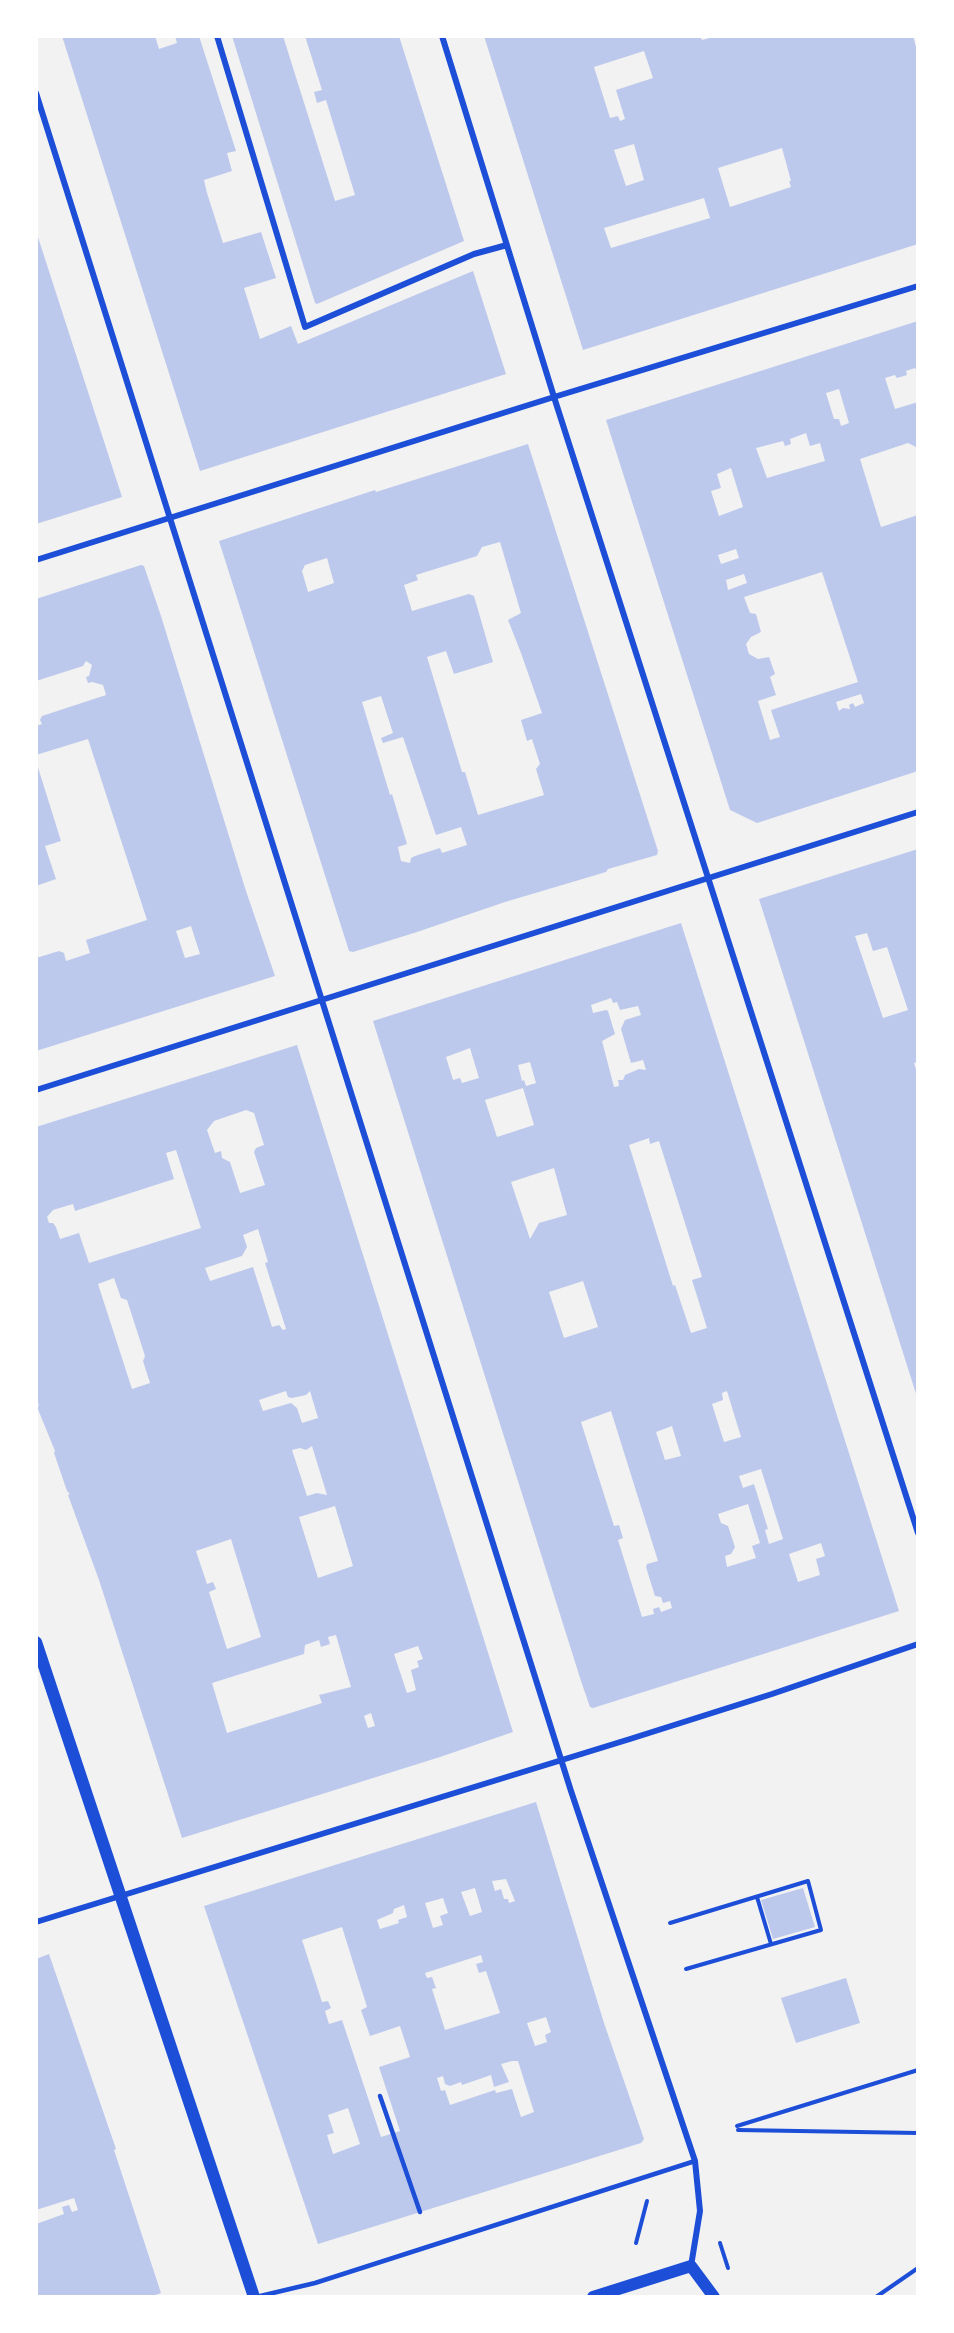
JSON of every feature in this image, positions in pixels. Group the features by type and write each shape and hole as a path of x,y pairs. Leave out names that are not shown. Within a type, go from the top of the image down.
{"main road":[{"path":"36,1642 256,2297"},
{"path":"593,2297 691,2266 714,2297"}],"street":[{"path":"217,36 305,327 474,254 507,244"},
{"path":"442,36 554,397 918,1533"},
{"path":"36,93 561,1759 695,2161 700,2211 691,2266"},
{"path":"36,560 554,397 918,286"},
{"path":"36,1090 918,812"},
{"path":"36,1922 772,1694 918,1644"}],"lane":[{"path":"380,2096 420,2212"},
{"path":"256,2297 315,2283 695,2161"}],"path":[{"path":"670,1923 808,1881 821,1930 686,1969"},
{"path":"756,1897 771,1944"},
{"path":"809,1906 814,1905"},
{"path":"918,2070 737,2128 918,2133"},
{"path":"636,2243 648,2200"},
{"path":"876,2297 918,2268"}],"building":[{"path":"62,36 155,36 159,49 177,43 175,36 199,36 236,151 227,153 232,171 204,180 207,193 223,243 261,232 276,278 244,288 260,339 291,326 298,344 473,271 506,374 200,471"},
{"path":"232,36 283,36 335,201 355,195 326,100 317,103 314,92 322,90 305,36 399,36 464,241 315,303"},
{"path":"484,36 700,36 702,40 717,36 913,36 918,54 918,244 583,350","holes":["644,51 653,78 616,90 625,119 620,121 618,116 610,118 594,67","634,144 644,180 626,186 614,150","782,148 791,187 730,207 718,168","704,198 710,218 611,248 604,228"]},
{"path":"36,231 122,497 36,524"},
{"path":"918,321 918,375 915,368 906,371 907,375 885,378 895,409 918,402 918,448 908,443 860,459 881,527 918,515 918,771 757,823 730,810 606,420","holes":["839,389 849,423 841,426 839,419 834,419 826,393","806,433 810,446 820,443 825,461 767,478 756,448 783,441 785,446 791,444 790,439","731,468 743,507 719,516 711,491 721,488 717,474","736,549 739,558 721,564 718,555","822,572 858,682 771,710 780,737 770,740 758,701 776,695 770,677 775,674 769,657 758,659 749,654 746,644 751,637 761,632 756,614 750,613 744,597","744,574 747,583 728,590 726,580","861,694 864,703 855,707 853,703 849,705 850,709 843,708 839,711 836,702"]},
{"path":"528,444 658,851 657,855 608,869 606,872 505,902 353,952 349,951 219,541 375,490 376,492","holes":["500,542 521,613 508,620 542,713 521,720 527,741 532,739 540,764 536,769 544,795 478,815 465,772 462,772 427,657 446,651 454,674 493,662 474,596 469,594 412,611 404,585 418,580 416,575 477,556 482,547","327,558 334,583 308,592 302,571 305,565","381,696 393,733 381,738 383,743 403,737 436,835 461,827 467,845 442,853 440,848 415,856 411,858 410,863 401,861 398,847 407,844 362,702"]},
{"path":"141,565 144,566 275,976 36,1051 36,958 59,951 64,953 66,961 90,953 86,940 147,920 88,739 36,755 36,726 42,724 40,720 42,716 106,695 103,685 88,683 86,677 89,676 92,665 86,661 83,666 36,681 36,599","holes":["191,926 200,954 185,958 176,931"]},
{"path":"36,761 61,841 45,846 56,879 36,886"},
{"path":"918,849 918,1062 914,1063 918,1076 918,1400 759,899","holes":["867,933 873,951 887,947 908,1010 883,1018 855,936"]},
{"path":"681,923 899,1611 593,1708 590,1707 373,1021","holes":["611,998 613,1003 617,1002 620,1010 638,1006 641,1015 625,1020 621,1029 631,1063 643,1060 646,1070 639,1069 625,1075 623,1080 618,1080 619,1086 614,1087 602,1041 615,1034 608,1011 593,1013 591,1005","470,1048 479,1078 462,1083 460,1078 453,1080 446,1057","530,1062 536,1083 526,1086 524,1080 522,1081 518,1065","523,1088 534,1125 497,1137 485,1100","649,1138 650,1144 659,1141 702,1277 692,1280 707,1328 691,1333 675,1285 673,1286 629,1145","554,1168 567,1215 539,1223 530,1239 511,1182","583,1281 598,1327 564,1338 549,1292","727,1391 741,1437 724,1442 712,1404 723,1400 722,1393","611,1411 658,1561 647,1564 646,1567 655,1596 661,1597 663,1603 670,1601 672,1608 661,1612 659,1607 653,1609 654,1614 642,1617 618,1540 623,1538 619,1525 614,1526 581,1422","672,1426 681,1456 665,1460 656,1432","761,1469 783,1539 769,1544 765,1530 768,1529 754,1484 743,1488 739,1476","748,1504 760,1543 752,1546 756,1558 727,1567 725,1556 731,1554 735,1547 728,1526 721,1523 718,1514","821,1543 825,1556 816,1559 820,1575 798,1582 789,1554"]},
{"path":"297,1045 513,1732 182,1838 99,1580 68,1495 70,1494 67,1491 55,1451 37,1407 39,1406 36,1396 36,1127","holes":["246,1110 254,1113 264,1145 256,1148 254,1152 265,1185 240,1193 230,1162 222,1158 221,1151 215,1153 207,1130 214,1121","176,1150 201,1228 89,1263 79,1233 60,1239 56,1227 53,1223 49,1223 47,1217 53,1210 73,1204 75,1211 174,1179 166,1153","258,1229 268,1262 265,1263 286,1329 283,1330 279,1325 272,1327 253,1267 210,1281 205,1268 242,1256 247,1247 243,1235","114,1278 121,1298 127,1300 145,1356 143,1361 150,1383 132,1389 98,1284","286,1391 288,1397 292,1398 306,1395 310,1391 318,1418 302,1423 297,1408 291,1403 263,1411 259,1400","312,1446 327,1495 317,1493 307,1496 292,1450 300,1448 306,1450","335,1506 353,1566 318,1578 299,1517","231,1539 261,1637 227,1649 209,1592 216,1589 213,1582 207,1584 196,1551","336,1635 351,1687 319,1695 322,1703 227,1733 212,1683 304,1654 305,1645 319,1640 321,1647 330,1644 328,1637","418,1646 423,1659 417,1661 419,1667 411,1670 416,1690 407,1693 394,1654","371,1713 375,1726 368,1728 364,1716"]},
{"path":"536,1802 604,2023 644,2139 641,2143 318,2244 204,1906","holes":["506,1879 515,1901 509,1903 508,1899 504,1899 501,1889 495,1891 492,1881","475,1888 482,1912 470,1916 461,1892","443,1898 448,1913 440,1916 443,1925 433,1928 425,1903","404,1905 407,1917 398,1920 399,1923 380,1929 377,1920 393,1913 394,1909","342,1927 367,2007 361,2010 370,2036 400,2026 410,2057 379,2067 400,2131 381,2137 342,2020 329,2024 325,2011 331,2008 328,2001 322,2002 302,1940","481,1955 483,1962 476,1964 479,1973 486,1971 500,2013 445,2030 432,1989 436,1988 432,1977 427,1978 425,1973","546,2017 551,2032 545,2035 547,2042 535,2046 527,2023","518,2061 534,2112 521,2117 512,2089 496,2093 495,2090 450,2105 445,2090 441,2091 437,2078 443,2076 445,2084 450,2086 461,2082 462,2085 491,2075 494,2087 509,2082 501,2064","348,2108 360,2144 333,2154 327,2135 334,2133 328,2115"]},
{"path":"803,1888 815,1927 773,1939 761,1900"},
{"path":"49,1954 116,2149 114,2150 161,2293 150,2297 36,2297 36,2224 64,2214 62,2207 69,2205 72,2212 78,2210 74,2198 36,2210 36,1959"},
{"path":"846,1978 860,2023 796,2043 781,1998"}]}
